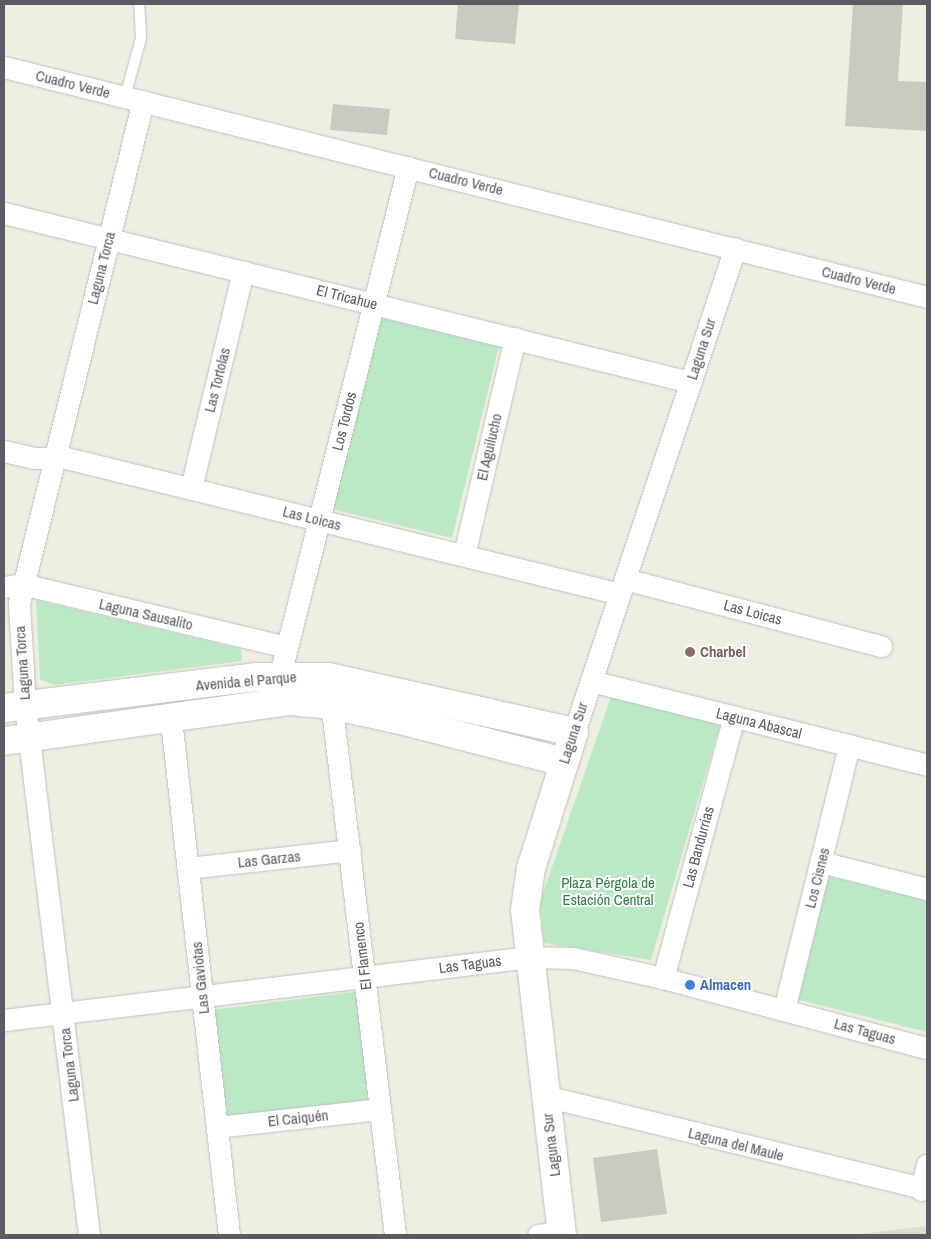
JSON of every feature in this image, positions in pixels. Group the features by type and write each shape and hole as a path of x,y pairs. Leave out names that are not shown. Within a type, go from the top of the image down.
{"street":[{"name":"Cuadro Verde","path":"4,67 927,297"},
{"name":"Laguna Torca","path":"89,1235 62,1013 17,739 14,707 19,620 13,586 54,458 109,238 134,99"},
{"name":"Los Tordos","path":"280,675 408,167"},
{"name":"El Tricahue","path":"4,212 690,382"},
{"name":"Laguna Sur","path":"554,1234 545,1096 525,910 531,868 564,762 735,248"},
{"name":"Las Tortolas","path":"191,488 243,272"},
{"name":"El Aguilucho","path":"464,555 515,338"},
{"name":"Las Loicas","path":"4,451 34,458 66,458 464,555 622,586 881,646"},
{"name":"Laguna Sausalito","path":"13,586 287,647"},
{"name":"Avenida el Parque","path":"14,707 280,675 328,677 574,732"},
{"name":"El Flamenco","path":"328,677 395,1235"},
{"name":"Laguna Abascal","path":"591,681 927,765"},
{"name":"Avenida el Parque","path":"17,739 171,720 259,703 290,701 332,705 564,762"},
{"name":"Las Bandurrias","path":"663,978 734,716"},
{"name":"Las Gaviotas","path":"171,720 229,1235"},
{"name":"Los Cisnes","path":"784,1010 850,745"},
{"name":"Las Garzas","path":"188,868 350,850"},
{"path":"821,862 927,889"},
{"name":"Las Taguas","path":"4,1020 529,957 573,958 663,978 927,1048"},
{"name":"Laguna del Maule","path":"545,1096 924,1190"},
{"name":"El Caiquén","path":"217,1127 380,1108"},
{"path":"924,1190 927,1165"}],"lane":[{"path":"134,99 142,38 139,4"}],"shaded area":[{"path":"927,1226 927,1235 850,1235"}],"green space":[{"path":"379,317 499,346 452,538 332,509"},
{"path":"36,600 241,649 242,661 54,685 40,679"},
{"name":"Plaza Pérgola de Estación Central","path":"612,694 720,725 651,960 544,943 540,902"},
{"path":"824,875 927,901 927,1032 792,998"},
{"path":"362,991 375,1099 225,1119 212,1010"}],"building":[{"path":"458,4 519,4 515,44 455,39"},
{"path":"853,4 903,4 898,81 927,82 927,131 845,126"},
{"path":"333,104 390,109 387,135 330,130"},
{"path":"657,1149 667,1214 601,1222 593,1158"}],"place":[{"name":"Charbel","path":"690,652"},
{"name":"Almacen","path":"690,985"}]}
